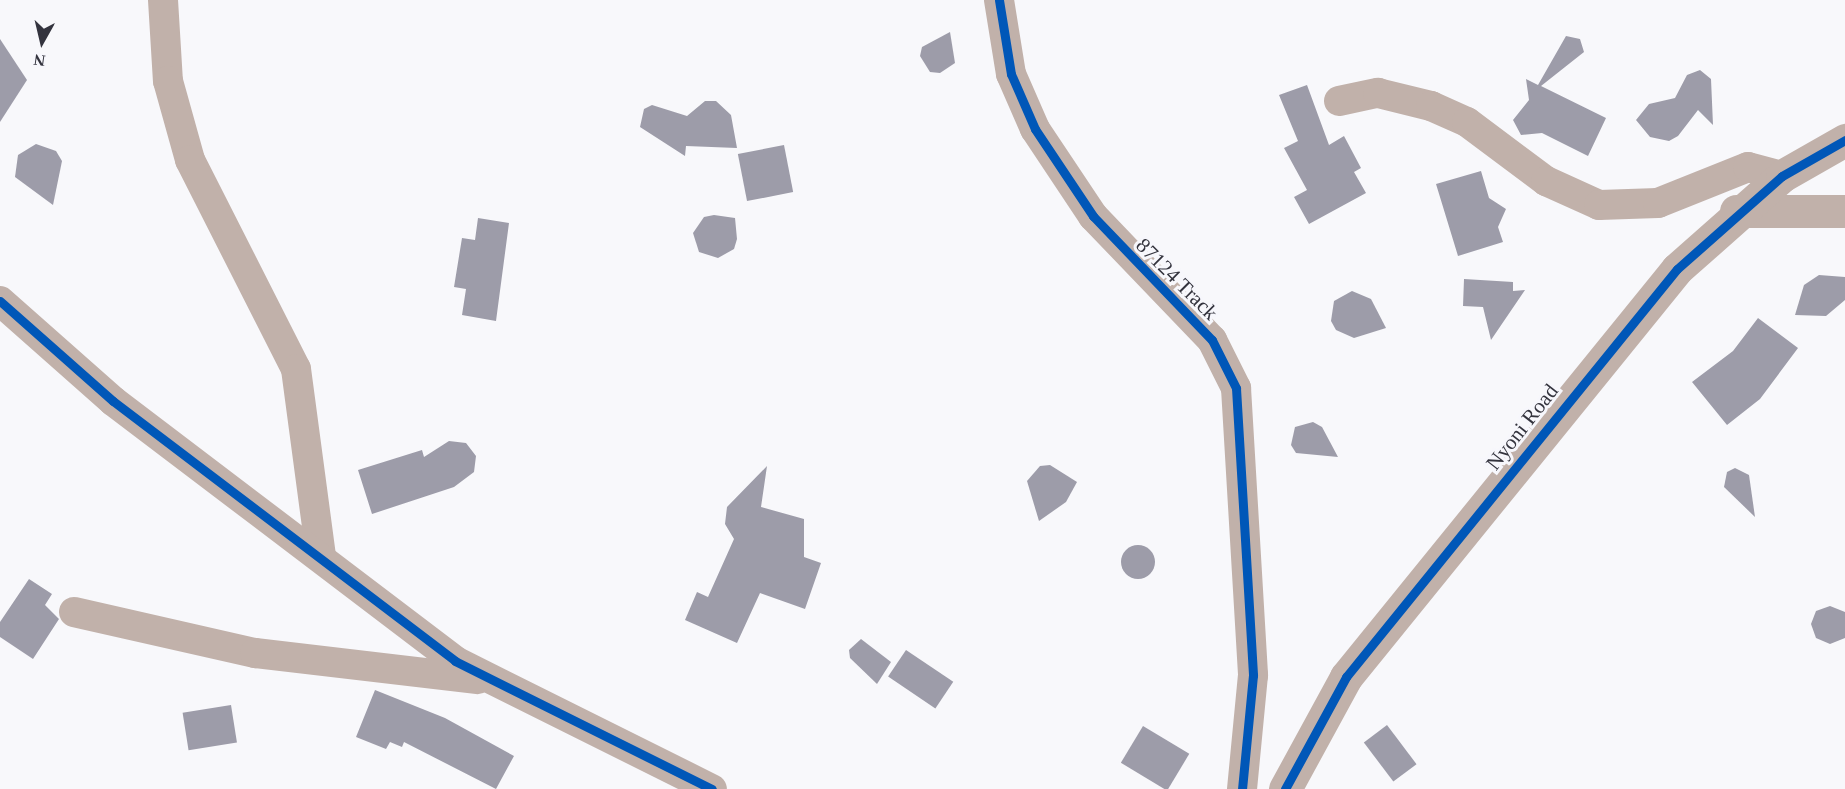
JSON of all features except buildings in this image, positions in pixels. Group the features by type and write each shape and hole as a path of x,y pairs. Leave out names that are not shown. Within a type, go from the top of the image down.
{"street":[{"path":"163,0 168,81 190,160 296,369 321,557"},
{"name":"87124 Track","path":"999,0 1011,74 1035,129 1093,216 1212,340 1236,388 1253,675 1242,789"},
{"path":"1339,101 1378,93 1431,106 1467,122 1546,181 1599,205 1658,203 1748,167 1782,176"},
{"name":"Nyoni Road","path":"1285,789 1346,678 1582,380 1677,269 1736,211 1782,176 1845,140"},
{"path":"1736,211 1845,211"},
{"path":"0,301 113,401 483,680 712,789"},
{"path":"74,612 255,652 483,680"}],"cycle path":[{"path":"999,0 1011,74 1035,129 1093,216 1212,340 1236,388 1253,675 1242,789"},
{"path":"1285,789 1346,677 1677,269 1782,176 1845,140"},
{"path":"0,301 113,401 455,661 712,789"}]}
